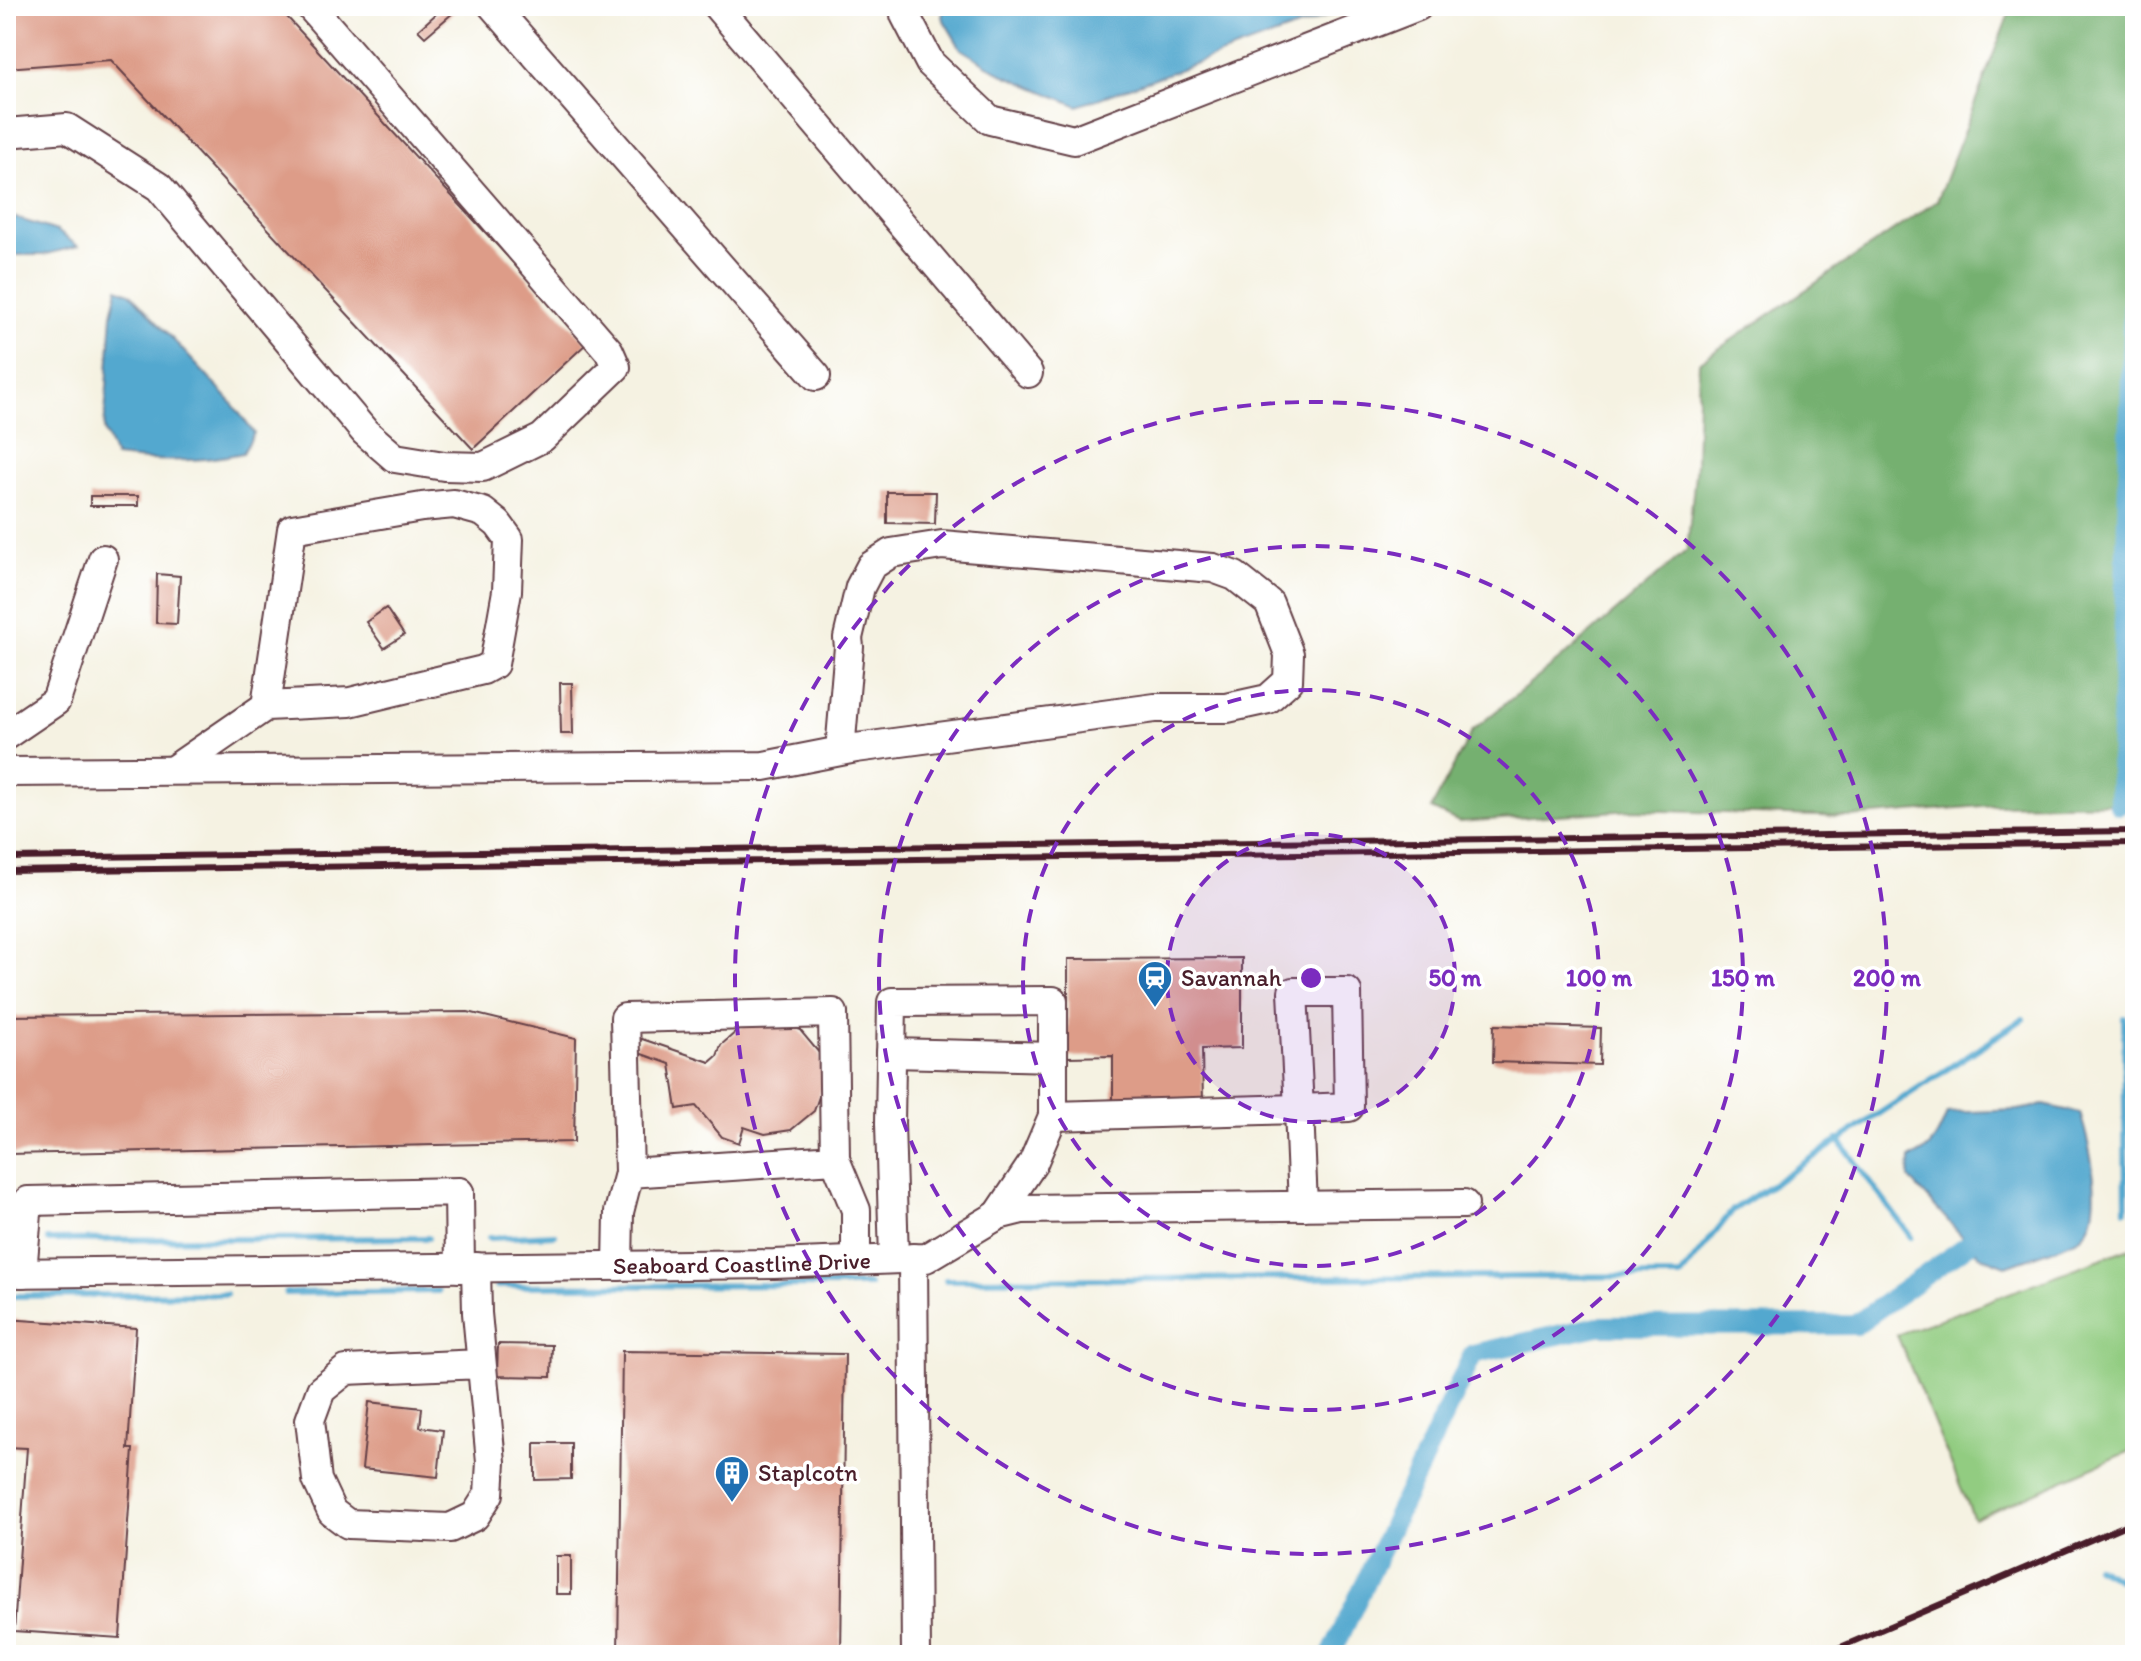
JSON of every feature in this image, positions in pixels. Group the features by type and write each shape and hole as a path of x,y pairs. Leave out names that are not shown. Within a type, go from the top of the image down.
{"street":[{"path":"6,133 67,128 159,187 375,441 395,458 444,466 483,467 542,438 616,367 609,351 310,6"},
{"path":"493,6 816,376"},
{"path":"717,6 1028,373"},
{"path":"906,6 905,15 930,63 990,120 1074,140 1418,6"},
{"path":"173,770 266,706 350,702 483,670 494,664 507,591 509,539 498,524 483,512 454,504 292,529 266,706"},
{"path":"6,772 764,766 840,751 1155,708 1227,708 1268,699 1288,681 1289,654 1269,603 1235,576 1213,568 942,545 891,553 871,566 860,587 848,638 840,751"},
{"path":"6,735 56,701 103,559"},
{"path":"916,1655 904,1259 890,1123 892,1002 1053,1001 1053,1116 1033,1163 998,1215"},
{"path":"618,1266 619,1212 629,1173 625,1018 833,1013 835,1159 856,1210 856,1261"},
{"path":"891,1053 1053,1057"},
{"path":"1053,1116 1299,1109 1303,1206"},
{"path":"629,1173 835,1159"},
{"path":"14,1273 28,1201 459,1192 481,1364 491,1462 489,1494 475,1516 450,1528 348,1524 332,1512 317,1480 310,1420 321,1390 346,1370 481,1364"},
{"name":"Seaboard Coastline Drive","path":"14,1273 618,1266 926,1258 998,1215 1022,1209 1464,1204"}],"green space":[{"path":"2012,6 2135,6 2135,803 1994,805 1849,817 1633,810 1459,822 1431,809 1473,730 1687,550 1696,464 1699,362 1937,201"},
{"path":"2135,1246 2135,1449 1974,1519 1897,1335"}],"water":[{"path":"944,6 1356,6 1078,106 1002,74 961,49 942,17"},
{"path":"6,215 57,231 78,246 43,255 6,255"},
{"path":"118,288 130,293 231,402 254,433 243,453 179,460 115,457 104,430 112,314"},
{"path":"2044,1105 2080,1113 2094,1176 2094,1211 2089,1225 2076,1240 2006,1266 1980,1256 1909,1178 1910,1158 1929,1147 1947,1113 2018,1110"}],"building":[{"path":"6,6 277,6 587,343 473,449 111,60 6,68"},
{"path":"445,6 461,6 425,37 418,30"},
{"path":"887,492 936,492 935,524 887,523"},
{"path":"90,496 138,496 138,506 90,506"},
{"path":"157,574 180,576 177,624 156,623"},
{"path":"386,608 404,635 384,648 366,622"},
{"path":"560,683 572,683 573,734 561,734"},
{"path":"1242,958 1242,1048 1202,1049 1203,1106 1113,1107 1113,1056 1068,1057 1068,959"},
{"path":"468,1012 576,1038 574,1142 9,1154 6,1016"},
{"path":"771,1020 800,1030 820,1054 824,1082 814,1111 791,1130 765,1134 744,1127 739,1143 722,1137 696,1106 677,1109 670,1064 636,1052 635,1045 642,1039 710,1062 717,1056 721,1045 745,1024"},
{"path":"1494,1025 1601,1028 1600,1065 1493,1062"},
{"path":"6,1319 136,1328 128,1449 133,1449 120,1638 14,1631 27,1448 6,1447"},
{"path":"498,1344 552,1345 551,1377 497,1376"},
{"name":"Staplcotn","path":"622,1351 845,1354 841,1655 618,1655"},
{"path":"369,1402 422,1408 420,1427 443,1430 438,1477 362,1469"},
{"path":"535,1443 571,1443 571,1479 535,1480"},
{"path":"556,1556 571,1556 571,1594 556,1594"}],"waterway":[{"path":"2119,805 2135,234"},
{"path":"2124,1018 2126,1210"},
{"path":"946,1280 1681,1276 1733,1210 2023,1019"},
{"path":"1838,1139 1911,1237"},
{"path":"489,1238 555,1235"},
{"path":"48,1240 428,1238"},
{"path":"1331,1655 1473,1354 1598,1326 1855,1325 1969,1244"},
{"path":"497,1286 869,1285"},
{"path":"286,1293 438,1291"},
{"path":"6,1296 226,1294"},
{"path":"2133,1552 2135,1574"},
{"path":"2096,1567 2135,1588"}],"railway":[{"path":"6,858 2135,831"},
{"path":"6,871 2135,843"},
{"path":"1822,1655 2135,1521"}],"place":[{"name":"Savannah","path":"1155,1009"},
{"name":"Staplcotn","path":"732,1504"}]}
